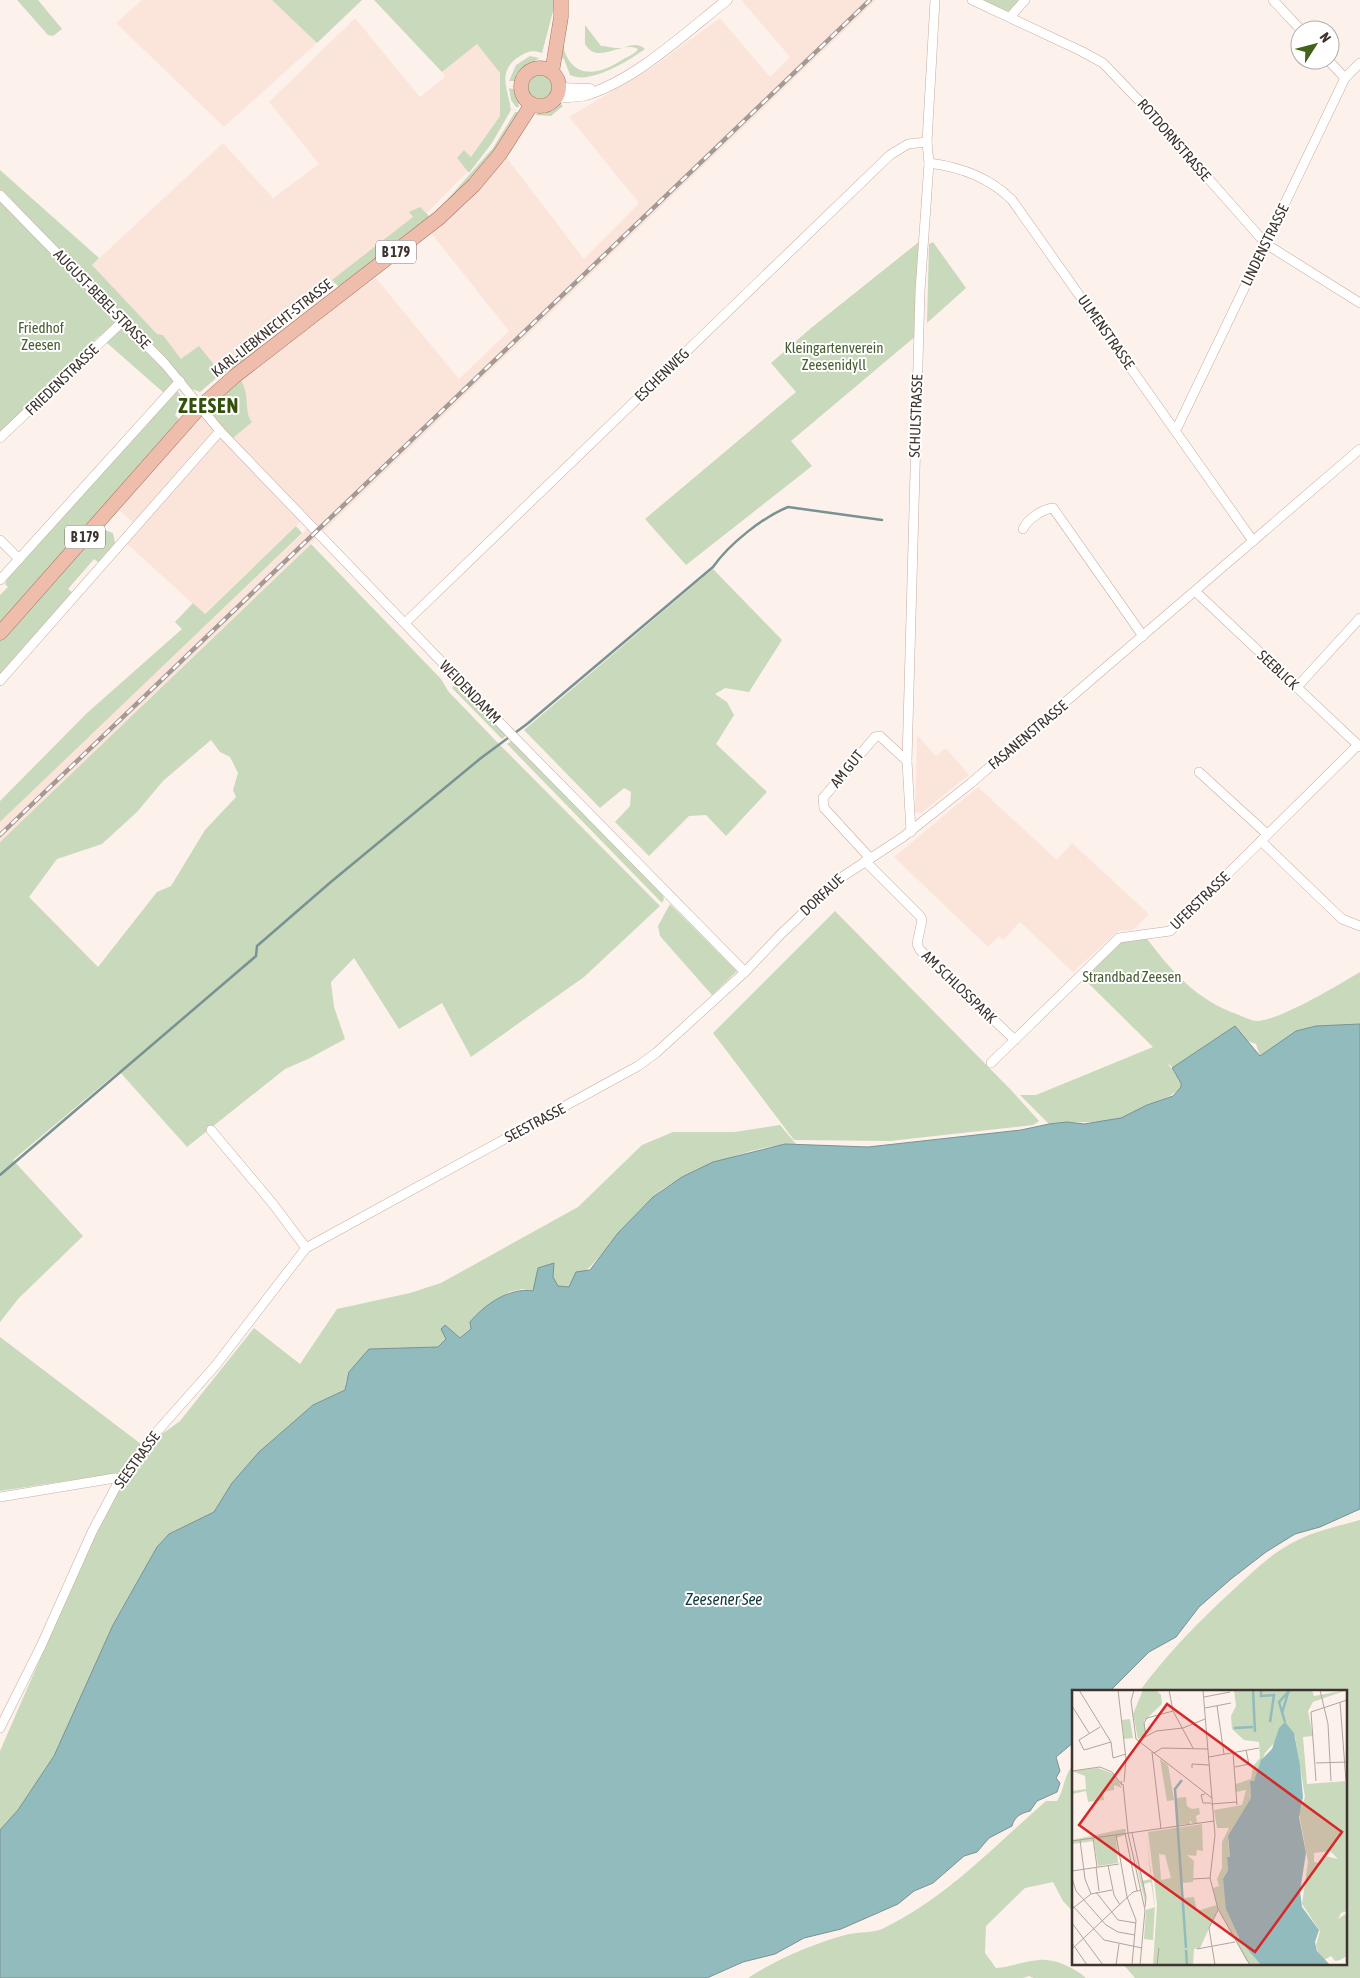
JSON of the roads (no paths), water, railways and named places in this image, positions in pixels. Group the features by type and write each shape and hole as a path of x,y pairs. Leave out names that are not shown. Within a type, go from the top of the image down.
{"main road":[{"path":"547,70 558,38 561,1"},
{"path":"547,70 559,82 558,93 542,106 532,104 524,96 523,79 531,71 547,70"},
{"name":"KARL-LIEBKNECHT-STRASSE","path":"0,633 199,408 235,376 439,218 474,185 500,154 532,104"}],"street":[{"path":"558,93 585,95 606,86 656,55 727,0"},
{"name":"SCHULSTRASSE","path":"910,832 907,761 920,292 929,163 928,142 935,0"},
{"name":"ROTDORNSTRASSE","path":"972,0 1081,50 1102,63 1117,75 1266,244 1360,304"},
{"path":"1010,17 1025,0"},
{"path":"1273,0 1292,20"},
{"name":"LINDENSTRASSE","path":"1175,429 1345,78 1360,63"},
{"path":"1337,70 1345,78"},
{"name":"ESCHENWEG","path":"405,623 890,155 908,144 928,142"},
{"name":"ULMENSTRASSE","path":"929,163 979,175 1000,188 1012,200 1253,541"},
{"name":"AUGUST-BEBEL-STRASSE","path":"0,195 180,381 199,408"},
{"name":"FRIEDENSTRASSE","path":"0,438 123,321"},
{"path":"0,580 180,381"},
{"name":"WEIDENDAMM","path":"199,408 508,731 745,972"},
{"path":"0,681 220,431"},
{"name":"FASANENSTRASSE","path":"910,832 1014,748 1360,449"},
{"path":"1023,530 1025,524 1046,509 1053,508 1143,636"},
{"path":"0,540 19,559"},
{"name":"SEEBLICK","path":"1196,592 1359,746"},
{"path":"1297,688 1360,618"},
{"name":"AM GUT","path":"868,859 824,808 823,798 875,737 880,736 907,761"},
{"name":"UFERSTRASSE","path":"991,1063 1119,938 1170,931 1359,746"},
{"path":"1199,772 1342,919 1360,926"},
{"name":"DORFAUE","path":"745,972 839,878 910,832"},
{"name":"AM SCHLOSSPARK","path":"868,859 920,916 922,920 917,944 920,950 1015,1040"},
{"name":"SEESTRASSE","path":"0,1728 41,1646 92,1532 120,1479 154,1435 216,1365 306,1248 638,1066 656,1053 745,972"},
{"path":"210,1130 273,1204 306,1248"},
{"path":"0,1497 115,1478 120,1479"}],"water":[{"name":"Zeesener See","path":"1360,1024 1360,1509 1320,1527 1295,1534 1266,1552 1199,1607 1176,1637 1149,1652 1111,1690 1072,1690 1072,1744 1056,1757 1060,1771 1056,1778 1060,1783 1057,1792 1037,1801 1030,1811 1016,1818 1012,1826 989,1838 977,1852 964,1856 933,1883 914,1891 898,1904 841,1929 804,1938 775,1954 743,1962 707,1978 0,1978 0,1830 18,1810 54,1756 113,1625 157,1547 169,1534 214,1512 232,1483 259,1452 313,1405 345,1390 349,1372 369,1349 438,1347 446,1339 441,1329 445,1325 460,1338 471,1329 470,1322 476,1315 490,1303 507,1294 524,1290 533,1291 538,1268 554,1263 553,1277 558,1286 569,1287 576,1272 590,1270 618,1233 653,1197 682,1177 713,1162 785,1144 868,1147 1021,1130 1049,1124 1067,1122 1084,1124 1121,1118 1147,1105 1173,1096 1181,1087 1181,1083 1172,1068 1235,1026 1260,1056 1296,1031 1316,1026"}],"waterway":[{"path":"0,1175 256,956 257,946 332,881 481,758 527,724 713,567 728,549 758,524 788,507 882,520"}],"railway":[{"path":"0,835 870,0"}],"district":[{"name":"ZEESEN","path":"209,406"}],"park label":[{"name":"Friedhof Zeesen","path":"41,336"},
{"name":"Kleingartenverein Zeesenidyll","path":"834,356"},
{"name":"Strandbad Zeesen","path":"1132,977"}]}
